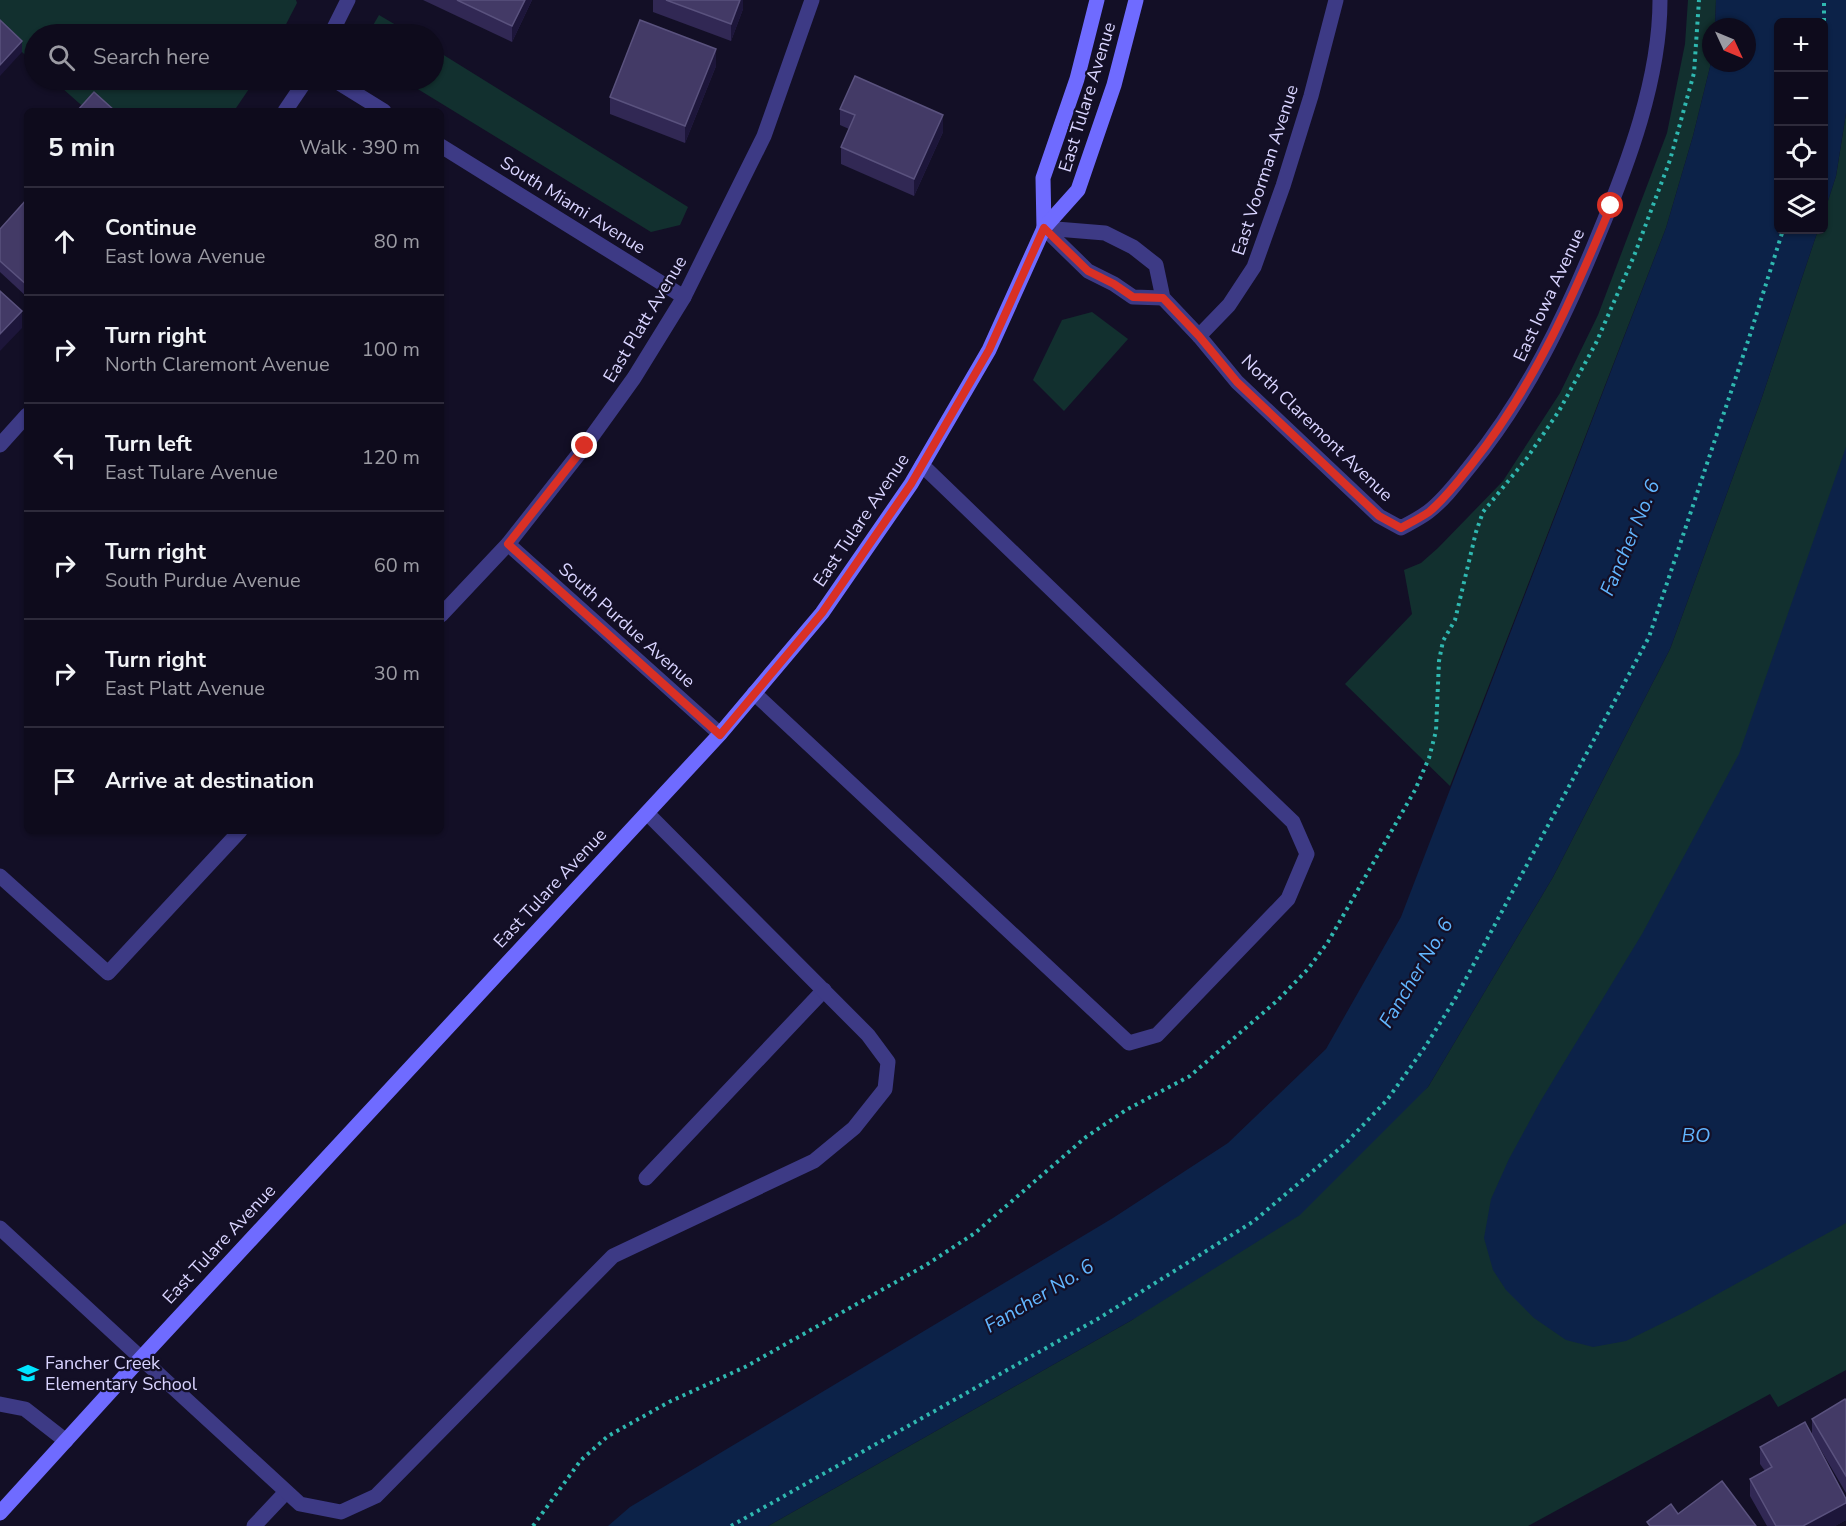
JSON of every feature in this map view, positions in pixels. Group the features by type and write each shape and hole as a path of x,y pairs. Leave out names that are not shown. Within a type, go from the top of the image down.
{"street":[{"path":"336,24 348,0"},
{"name":"East Platt Avenue","path":"444,612 508,544 585,446 634,378 684,297 764,136 812,0"},
{"name":"East Tulare Avenue","path":"1044,228 1043,178 1077,79 1097,0"},
{"name":"East Tulare Avenue","path":"0,1514 141,1358 720,735 822,613 911,484 989,350 1044,228 1078,190 1114,85 1136,0"},
{"name":"East Voorman Avenue","path":"1199,336 1229,305 1254,267 1308,107 1336,0"},
{"name":"East Iowa Avenue","path":"1401,528 1428,512 1450,491 1487,445 1517,402 1549,347 1589,258 1634,144 1653,70 1660,0"},
{"path":"287,108 299,90"},
{"path":"350,90 379,108"},
{"name":"South Miami Avenue","path":"444,148 684,297"},
{"path":"1044,228 1105,233 1133,248 1156,265 1163,298 1133,297 1088,271 1044,228"},
{"name":"North Claremont Avenue","path":"1163,298 1199,336 1237,382 1379,516 1401,528"},
{"path":"0,445 24,418"},
{"path":"754,693 1128,1043 1157,1035 1288,899 1307,854 1293,822 922,465"},
{"name":"South Purdue Avenue","path":"508,544 720,735"},
{"path":"0,1228 300,1504 341,1512 376,1496 614,1256 814,1161 854,1128 885,1089 888,1062 868,1035 647,813"},
{"path":"0,876 108,973 237,834"},
{"path":"646,1178 824,990"},
{"path":"0,1404 25,1409 66,1441"},
{"path":"254,1526 286,1492"}],"path":[{"path":"533,1526 581,1460 608,1436 669,1402 755,1362 926,1265 975,1233 1029,1189 1086,1137 1126,1110 1190,1076 1278,1000 1308,969 1334,932 1415,790 1429,758 1436,731 1439,661 1443,640 1455,620 1476,531 1483,512 1527,458 1559,411 1596,343 1634,256 1670,160 1694,73 1699,0"},
{"path":"1824,0 1824,18"},
{"path":"731,1526 1101,1317 1254,1221 1345,1143 1387,1100 1425,1047 1455,999 1649,637 1746,349 1782,234"}],"green space":[{"path":"0,0 296,0 297,3 286,24 24,24 24,54 0,32"},
{"path":"1688,0 1716,0 1715,18 1702,18 1702,72 1709,72 1666,228 1450,786 1345,684 1412,614 1404,570 1421,563 1438,548 1503,481 1560,393 1598,315 1667,133 1685,44"},
{"path":"379,15 394,24 374,24"},
{"path":"444,55 688,207 680,225 651,232 419,90 444,90"},
{"path":"64,90 248,90 236,108 85,108"},
{"path":"1846,113 1846,1370 1778,1407 1770,1394 1528,1526 768,1526 1132,1320 1428,1087 1553,877 1670,649 1761,400 1817,234 1828,234 1828,201 1836,176"},
{"path":"1092,312 1128,339 1064,411 1033,380 1062,320"}],"water":[{"name":"Fancher No. 6","path":"1716,0 1846,0 1846,113 1836,176 1828,201 1828,18 1774,18 1774,234 1817,234 1761,400 1670,649 1553,877 1428,1087 1300,1215 1132,1320 768,1526 608,1526 630,1507 1113,1218 1228,1143 1326,1049 1401,917 1666,228 1709,72 1756,72 1756,18 1715,18"},
{"name":"BO","path":"1846,447 1846,1223 1685,1312 1626,1341 1593,1347 1566,1340 1534,1318 1506,1290 1493,1270 1484,1238 1491,1199 1509,1159 1540,1102 1642,934 1739,754"}],"building":[{"path":"457,0 525,0 512,26"},
{"path":"666,0 740,0 731,24"},
{"path":"0,20 22,41 0,65"},
{"path":"640,20 716,49 685,126 610,97"},
{"path":"855,76 943,115 914,179 841,147 855,115 840,109"},
{"path":"94,92 112,108 80,108"},
{"path":"24,202 24,282 0,261 0,229"},
{"path":"0,291 22,311 0,334"},
{"path":"1845,1399 1846,1401 1846,1476 1812,1419"},
{"path":"1805,1422 1846,1499 1846,1503 1803,1526 1776,1526 1750,1479 1772,1467 1760,1447"},
{"path":"1722,1481 1756,1526 1650,1526 1647,1522 1671,1504 1678,1514"}],"place":[{"name":"Fancher Creek Elementary School","path":"28,1373"}],"route":[{"path":"585,446 508,544 720,735 822,613 911,484 989,350 1044,228 1088,271 1133,297 1163,298 1199,336 1237,382 1379,516 1401,528 1428,512 1450,491 1487,445 1517,402 1549,347 1611,206"}]}
